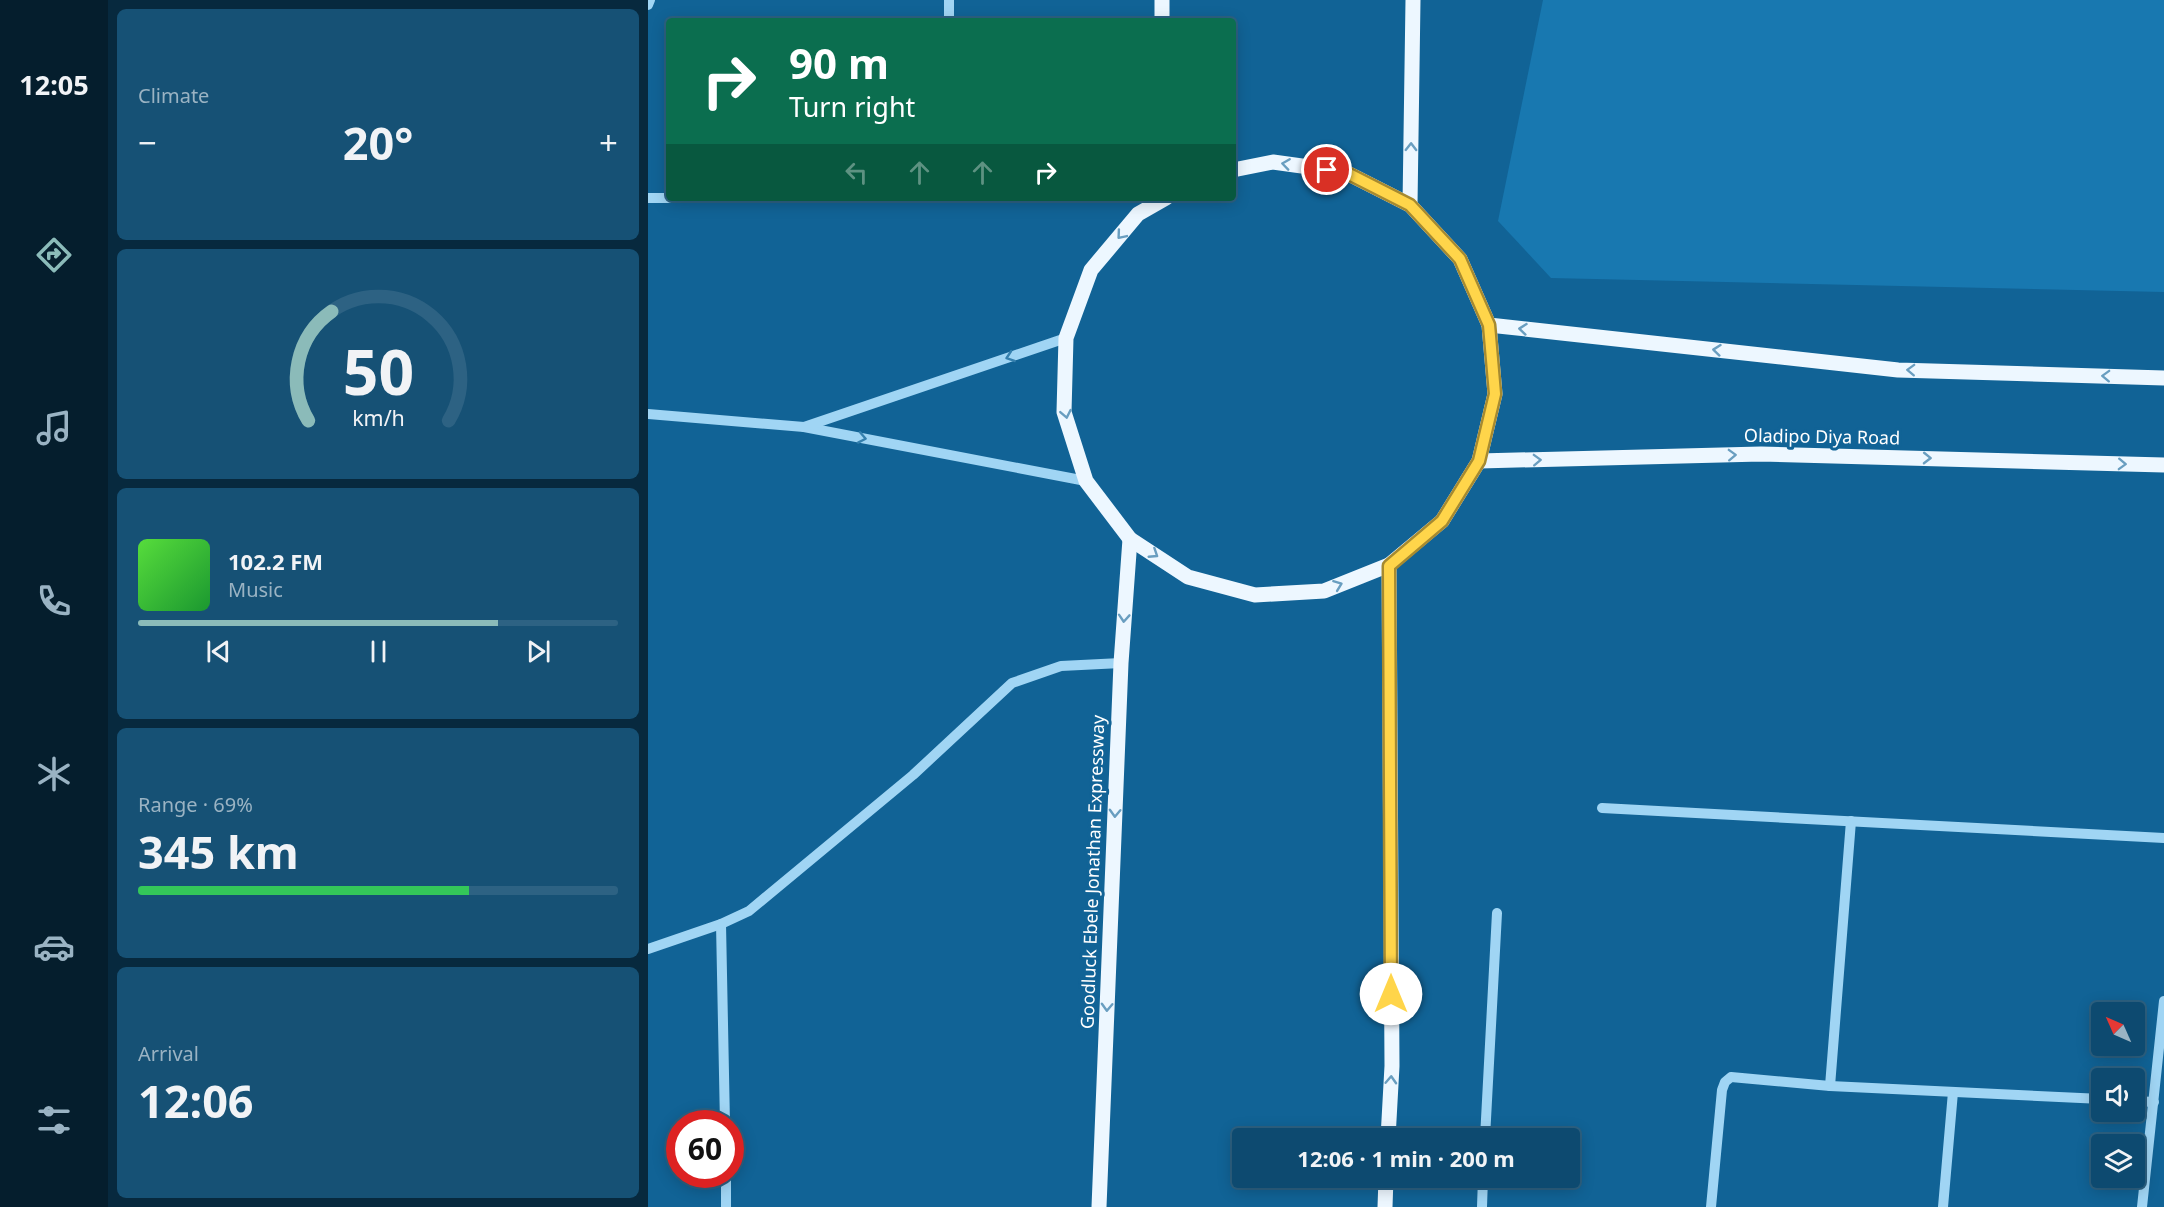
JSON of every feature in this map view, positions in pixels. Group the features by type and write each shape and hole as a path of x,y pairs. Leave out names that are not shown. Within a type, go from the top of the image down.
{"main road":[{"path":"1162,0 1162,18"},
{"path":"1410,205 1413,0"},
{"path":"1160,201 1138,214 1091,270 1066,338 1064,412 1086,481 1130,539 1188,577 1255,595 1324,591 1389,566 1442,521 1479,461 1495,394 1489,325 1460,259 1410,205 1345,172 1273,162 1236,169"},
{"path":"1489,325 1898,370 2164,378"},
{"name":"Oladipo Diya Road","path":"1479,461 1761,454 2164,465"},
{"name":"Goodluck Ebele Jonathan Expressway","path":"1099,1207 1121,663 1130,539"},
{"path":"1389,566 1392,1066 1389,1128"},
{"path":"1384,1207 1385,1188"}],"street":[{"path":"648,5 650,0"},
{"path":"949,0 949,18"},
{"path":"648,198 666,198"},
{"path":"804,427 1066,338"},
{"path":"648,414 804,427 1086,481"},
{"path":"648,949 721,924 748,911 913,775 1012,683 1061,666 1121,663"},
{"path":"1602,808 2164,838"},
{"path":"1830,1086 1851,821"},
{"path":"1486,1128 1497,913"},
{"path":"721,924 725,1110"},
{"path":"2142,1207 2164,1001"},
{"path":"1711,1207 1722,1090 1725,1082 1731,1077 1830,1086 2091,1098"},
{"path":"1943,1207 1953,1092"},
{"path":"2145,1102 2154,1102"},
{"path":"726,1188 726,1207"},
{"path":"1482,1207 1483,1188"}],"shaded area":[{"path":"1543,0 2164,0 2164,292 1551,278 1498,221"}],"route":[{"path":"1327,170 1345,172 1410,205 1460,259 1489,325 1495,394 1479,461 1442,521 1389,566 1391,994"}]}
